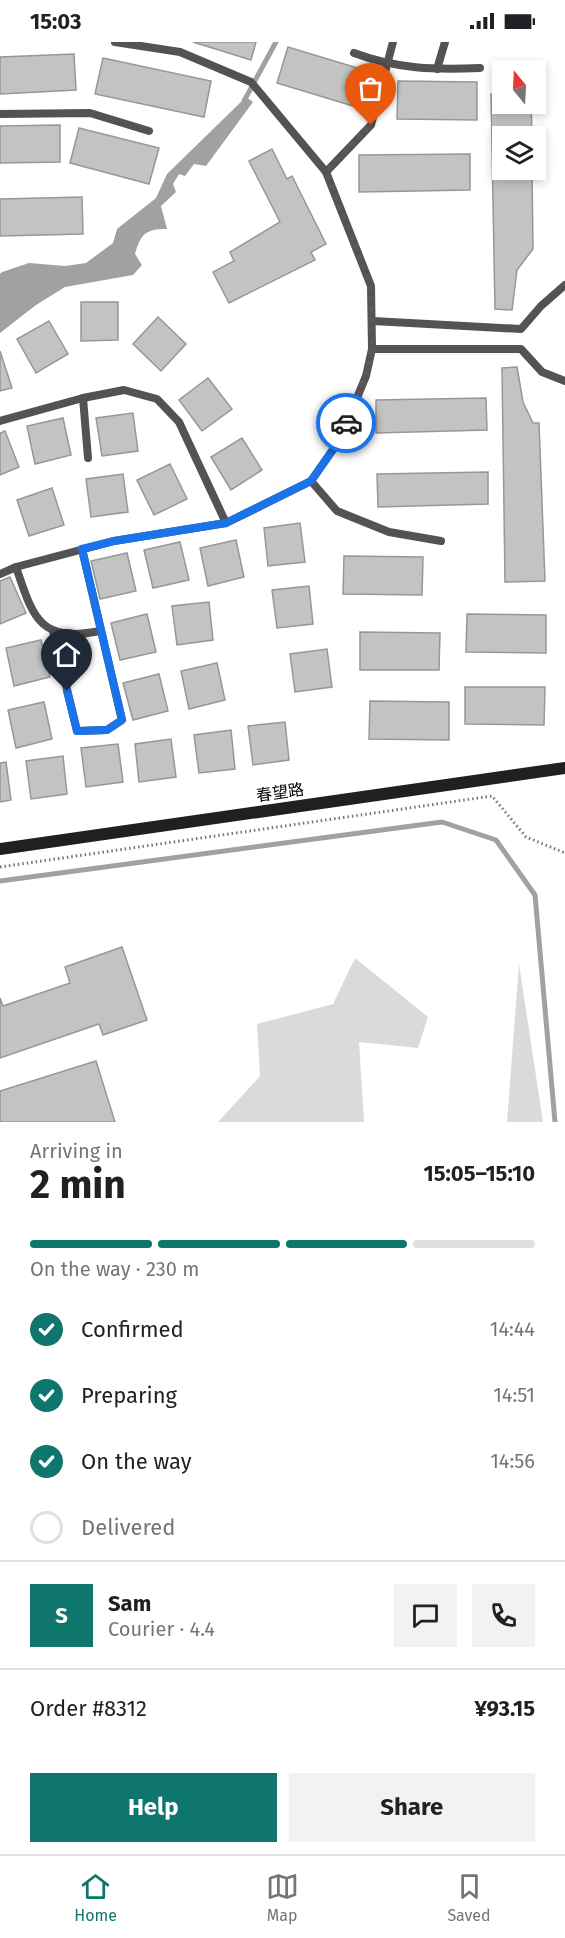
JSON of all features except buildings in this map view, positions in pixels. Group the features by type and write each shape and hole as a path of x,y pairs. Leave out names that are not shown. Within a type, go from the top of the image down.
{"street":[{"name":"春望路","path":"0,849 565,768"}],"lane":[{"path":"0,574 16,567 114,541 226,523 311,481 339,441 366,376 372,349 371,285 326,172 251,82 180,52 115,42"},
{"path":"326,172 371,125 393,42"},
{"path":"437,69 445,42"},
{"path":"354,53 387,65 437,69 480,68"},
{"path":"0,114 90,113 149,131"},
{"path":"373,321 521,329 541,306 565,285"},
{"path":"372,349 521,349 542,372 565,381"},
{"path":"0,421 83,398 124,390 157,399 179,422 226,523"},
{"path":"83,398 88,458"},
{"path":"311,481 337,511 389,532 441,541"},
{"path":"53,631 77,731 107,730 122,720 82,549"},
{"path":"16,567 32,612 53,631 73,637 100,631"}],"path":[{"path":"0,867 492,796 526,837 565,853"}],"shaded area":[{"path":"246,97 253,102 206,166 194,164 185,176 179,174 173,184 176,192 161,206 167,229 154,230 142,237 135,254 142,265 133,275 65,287 36,305 0,333 0,274 2,272 29,263 65,266 86,263 113,243 117,229 156,198 167,174"},
{"path":"355,958 428,1017 418,1048 359,1042 364,1122 218,1122 260,1076 257,1024 333,1004"},
{"path":"519,964 543,1122 507,1122"}],"waterway":[{"path":"244,101 276,42"},
{"path":"0,881 442,822 496,840 535,895 555,1122"}],"way so far":[{"path":"346,423 366,376 372,349 371,285 326,172 371,125"}],"route":[{"path":"67,691 77,731 107,730 122,720 82,549 114,541 226,523 311,481 339,441 346,423"}]}
